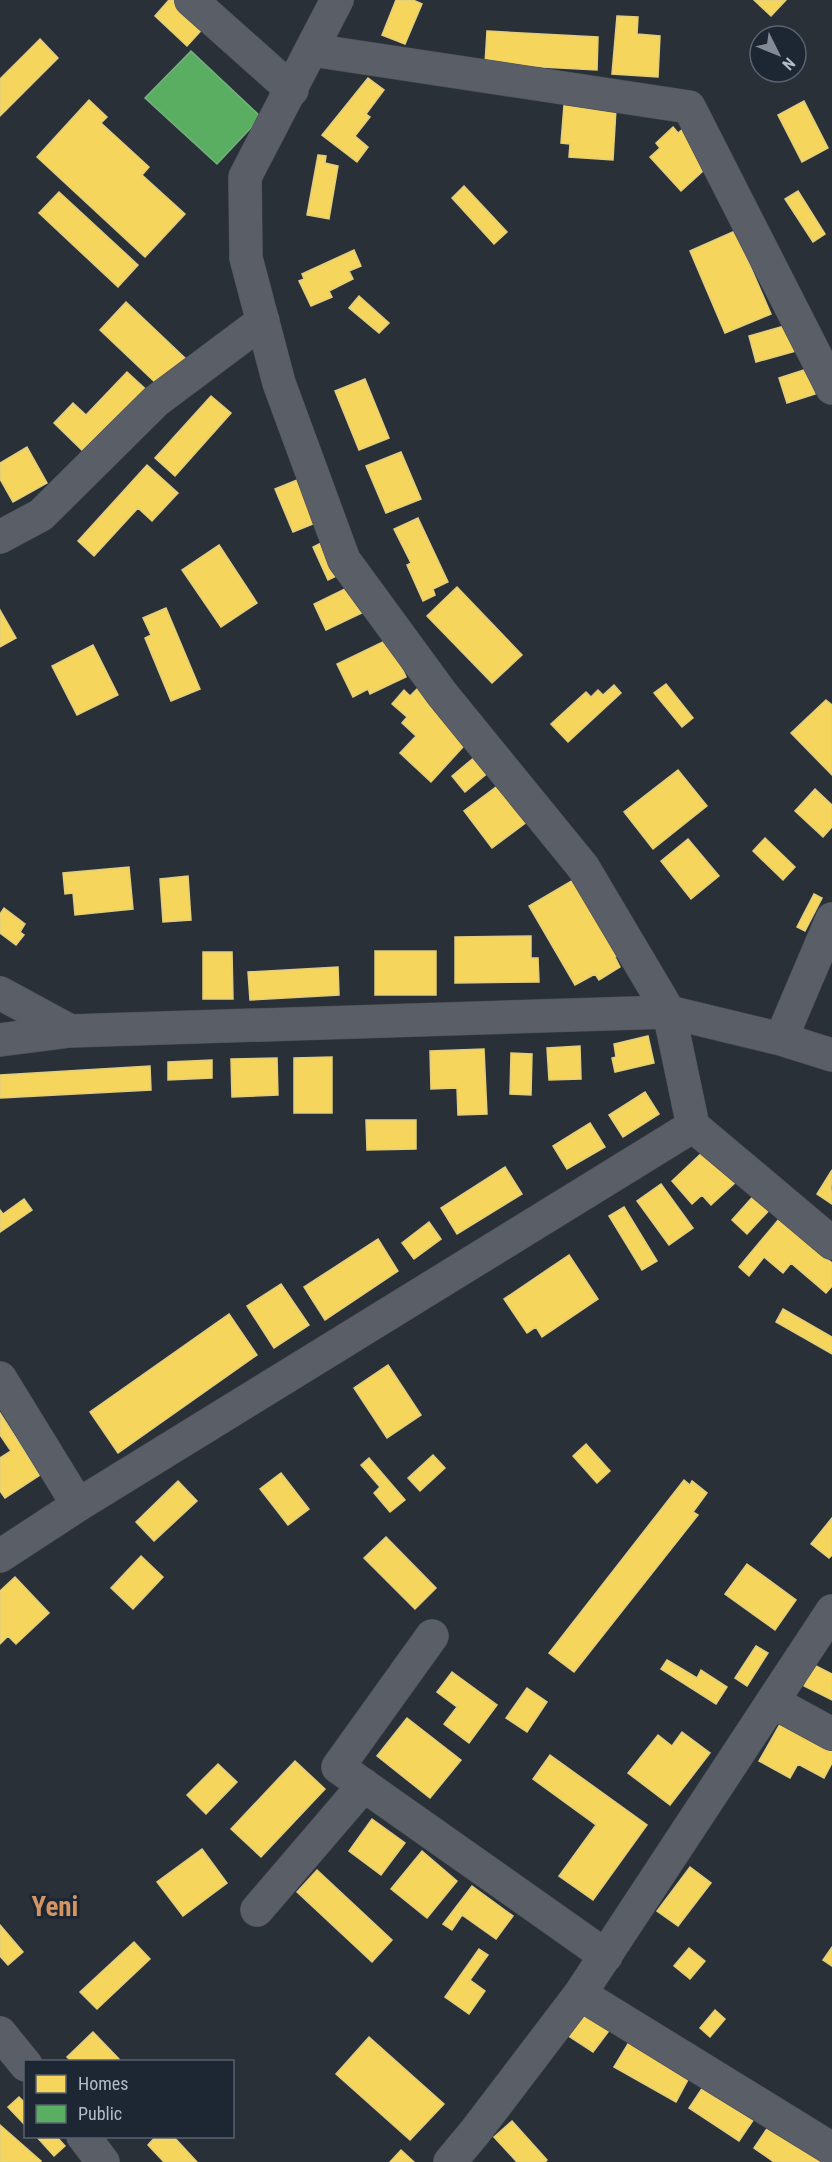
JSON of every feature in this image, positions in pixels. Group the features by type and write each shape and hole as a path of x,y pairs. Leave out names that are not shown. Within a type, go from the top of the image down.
{"street":[{"path":"191,0 292,90"},
{"path":"337,0 245,177 246,258 279,383 344,560 442,694 583,867 669,1012 693,1126 832,1243"},
{"path":"312,50 689,107 832,388"},
{"path":"0,537 41,515 156,401 263,321"},
{"path":"781,1039 832,919"},
{"path":"0,993 70,1031"},
{"path":"0,1040 70,1031 669,1012 781,1039 832,1055"},
{"path":"0,1556 78,1505 693,1126"},
{"path":"0,1378 78,1505"},
{"path":"450,2162 476,2132 580,1994 832,1611"},
{"path":"432,1636 338,1767 606,1956"},
{"path":"773,1702 832,1734"},
{"path":"256,1910 364,1785"},
{"path":"580,1994 832,2149"},
{"path":"0,2033 24,2063"},
{"path":"85,2138 103,2162"}],"building: Homes":[{"path":"169,0 181,0 207,24 187,46 155,16"},
{"path":"396,0 413,0 422,4 405,44 382,35"},
{"path":"754,0 786,0 771,16"},
{"path":"617,16 638,17 637,34 660,36 658,77 612,74"},
{"path":"487,31 598,37 597,70 485,64"},
{"path":"40,39 58,58 0,116 0,79"},
{"path":"368,78 384,90 366,114 370,117 355,136 368,147 357,162 322,135"},
{"path":"89,100 107,117 101,123 149,167 142,175 185,214 145,257 37,157"},
{"path":"804,101 828,148 802,162 778,115"},
{"path":"564,105 616,109 613,160 569,157 570,144 561,143"},
{"path":"673,127 678,133 684,128 714,161 681,191 650,157 660,148 656,143"},
{"path":"318,155 326,156 325,163 338,166 329,219 307,215"},
{"path":"464,186 507,232 494,244 452,198"},
{"path":"798,191 825,234 813,242 785,199"},
{"path":"59,192 138,265 118,287 39,213"},
{"path":"735,231 771,314 725,333 690,251"},
{"path":"354,250 361,266 349,271 353,279 329,291 332,297 311,306 299,281 304,279 302,274"},
{"path":"359,296 389,323 379,333 349,308"},
{"path":"126,302 185,358 159,386 100,330"},
{"path":"788,325 796,351 756,362 749,336"},
{"path":"807,369 815,394 787,403 779,378"},
{"path":"127,372 152,395 91,459 54,423 73,403 86,415"},
{"path":"365,379 389,438 359,450 335,391"},
{"path":"211,396 231,413 175,476 155,458"},
{"path":"27,447 47,483 13,502 0,479 0,463"},
{"path":"401,452 421,499 386,513 366,466"},
{"path":"147,465 178,493 152,521 138,508 94,556 78,541"},
{"path":"302,478 320,521 293,532 275,489"},
{"path":"418,518 448,582 433,589 435,595 423,601 407,565 411,563 394,529"},
{"path":"331,538 347,571 328,580 313,547"},
{"path":"219,545 257,603 221,627 182,570"},
{"path":"351,586 364,612 326,630 314,604"},
{"path":"457,587 522,655 492,683 427,616"},
{"path":"166,608 200,689 171,701 145,638 151,635 143,618"},
{"path":"0,610 16,638 0,647"},
{"path":"389,639 406,677 370,694 368,689 353,697 337,664"},
{"path":"93,645 118,695 77,715 52,666"},
{"path":"666,684 693,718 682,727 654,693"},
{"path":"614,685 621,693 568,742 551,724 586,692 591,697 598,690 603,695"},
{"path":"418,688 472,737 431,782 400,753 416,736 402,723 407,717 392,704 404,690 410,696"},
{"path":"826,700 832,705 832,775 791,733"},
{"path":"476,756 489,772 465,792 452,776"},
{"path":"678,770 707,806 653,849 624,812"},
{"path":"504,781 532,818 492,848 464,811"},
{"path":"815,789 832,805 832,827 823,837 795,811"},
{"path":"765,838 795,867 783,880 753,851"},
{"path":"688,839 719,876 691,899 661,861"},
{"path":"129,867 133,909 75,915 73,893 65,894 63,873"},
{"path":"188,876 191,920 163,922 160,879"},
{"path":"580,876 623,952 615,957 620,967 599,980 595,974 575,985 529,906"},
{"path":"814,894 822,898 805,931 797,927"},
{"path":"4,908 25,924 20,932 24,935 16,945 0,933 0,914"},
{"path":"531,936 531,958 538,958 539,982 455,983 455,937"},
{"path":"375,951 436,951 436,995 375,995"},
{"path":"203,952 232,952 233,999 203,999"},
{"path":"338,967 339,995 250,1000 248,972"},
{"path":"648,1036 654,1063 615,1072 612,1058 616,1057 614,1044"},
{"path":"580,1046 581,1079 549,1080 547,1048"},
{"path":"484,1049 487,1114 458,1115 457,1088 431,1089 430,1051"},
{"path":"511,1053 532,1054 531,1095 510,1094"},
{"path":"332,1057 332,1113 294,1113 294,1058"},
{"path":"277,1058 278,1095 232,1097 231,1059"},
{"path":"212,1060 212,1078 168,1080 168,1062"},
{"path":"150,1066 151,1090 0,1098 0,1075"},
{"path":"645,1092 659,1114 623,1137 609,1115"},
{"path":"366,1120 416,1120 416,1149 367,1150"},
{"path":"590,1123 605,1147 567,1169 553,1146"},
{"path":"707,1148 737,1181 711,1205 702,1195 692,1204 672,1181"},
{"path":"505,1167 522,1194 457,1234 441,1208"},
{"path":"832,1170 831,1188 832,1204 817,1194"},
{"path":"661,1184 693,1228 669,1245 637,1201"},
{"path":"757,1192 773,1206 747,1234 732,1220"},
{"path":"24,1199 32,1210 0,1232 0,1210 3,1214"},
{"path":"624,1207 657,1261 642,1270 609,1216"},
{"path":"779,1219 832,1263 832,1286 826,1293 791,1263 783,1273 764,1257 749,1276 739,1267"},
{"path":"429,1222 441,1239 414,1259 402,1243"},
{"path":"378,1239 398,1271 325,1320 304,1287"},
{"path":"569,1255 598,1299 542,1337 536,1327 527,1333 504,1299"},
{"path":"281,1284 309,1325 274,1348 247,1306"},
{"path":"783,1309 832,1337 832,1354 776,1322"},
{"path":"229,1314 257,1355 118,1453 90,1412"},
{"path":"388,1365 421,1415 387,1438 354,1388"},
{"path":"0,1413 40,1475 5,1498 0,1491 0,1458 11,1451 0,1435"},
{"path":"586,1444 610,1471 597,1483 573,1456"},
{"path":"433,1455 445,1468 420,1491 408,1478"},
{"path":"369,1458 405,1500 390,1512 374,1493 380,1487 361,1465"},
{"path":"281,1473 309,1509 288,1525 260,1489"},
{"path":"684,1480 690,1485 692,1481 707,1493 693,1512 698,1515 574,1672 549,1653"},
{"path":"178,1481 197,1501 154,1541 136,1522"},
{"path":"832,1518 832,1555 829,1558 811,1544"},
{"path":"386,1537 436,1588 415,1609 364,1558"},
{"path":"141,1556 163,1577 133,1609 111,1588"},
{"path":"747,1564 796,1600 775,1630 725,1594"},
{"path":"15,1577 49,1613 16,1644 8,1636 0,1644 0,1591"},
{"path":"756,1646 768,1653 747,1686 735,1678"},
{"path":"667,1660 697,1678 701,1670 727,1687 716,1704 661,1669"},
{"path":"814,1665 832,1674 832,1700 804,1686"},
{"path":"452,1672 497,1705 469,1743 444,1724 457,1707 437,1692"},
{"path":"527,1688 547,1702 527,1732 506,1718"},
{"path":"784,1717 832,1744 832,1763 824,1778 798,1764 790,1778 759,1761"},
{"path":"407,1718 461,1760 430,1798 377,1756"},
{"path":"682,1732 710,1753 670,1805 628,1773 658,1735 672,1746"},
{"path":"550,1755 647,1825 593,1900 559,1876 596,1825 533,1779"},
{"path":"295,1761 325,1789 261,1857 231,1829"},
{"path":"218,1764 237,1782 206,1814 187,1795"},
{"path":"372,1819 405,1843 381,1875 349,1851"},
{"path":"202,1849 227,1883 183,1916 157,1882"},
{"path":"422,1851 457,1881 427,1918 391,1889"},
{"path":"690,1867 711,1883 678,1926 657,1911"},
{"path":"317,1870 392,1940 372,1962 297,1892"},
{"path":"472,1886 513,1916 496,1939 462,1915 452,1930 443,1924"},
{"path":"0,1925 23,1952 8,1965 0,1956"},
{"path":"134,1942 150,1959 97,2009 80,1992"},
{"path":"832,1947 832,1966 823,1960"},
{"path":"689,1948 705,1961 690,1979 674,1966"},
{"path":"479,1949 488,1955 470,1980 485,1991 469,2014 445,1997"},
{"path":"584,2004 614,2024 593,2052 564,2033"},
{"path":"715,2010 725,2019 710,2037 700,2028"},
{"path":"93,2032 119,2059 70,2060 67,2057"},
{"path":"369,2037 444,2104 410,2140 336,2074"},
{"path":"631,2039 691,2074 676,2102 614,2067"},
{"path":"705,2084 756,2116 739,2141 689,2108"},
{"path":"19,2097 24,2102 24,2124 8,2107"},
{"path":"512,2121 547,2160 545,2162 517,2162 494,2137"},
{"path":"770,2124 826,2162 774,2162 754,2148"},
{"path":"0,2125 41,2161 0,2162"},
{"path":"38,2138 58,2138 65,2146 54,2156"},
{"path":"154,2138 175,2138 197,2162 164,2162 148,2145"},
{"path":"401,2150 414,2162 390,2162"}],"building: Public":[{"path":"191,51 261,117 217,164 145,98"}],"district":[{"name":"Yeni","path":"55,1907"}]}
